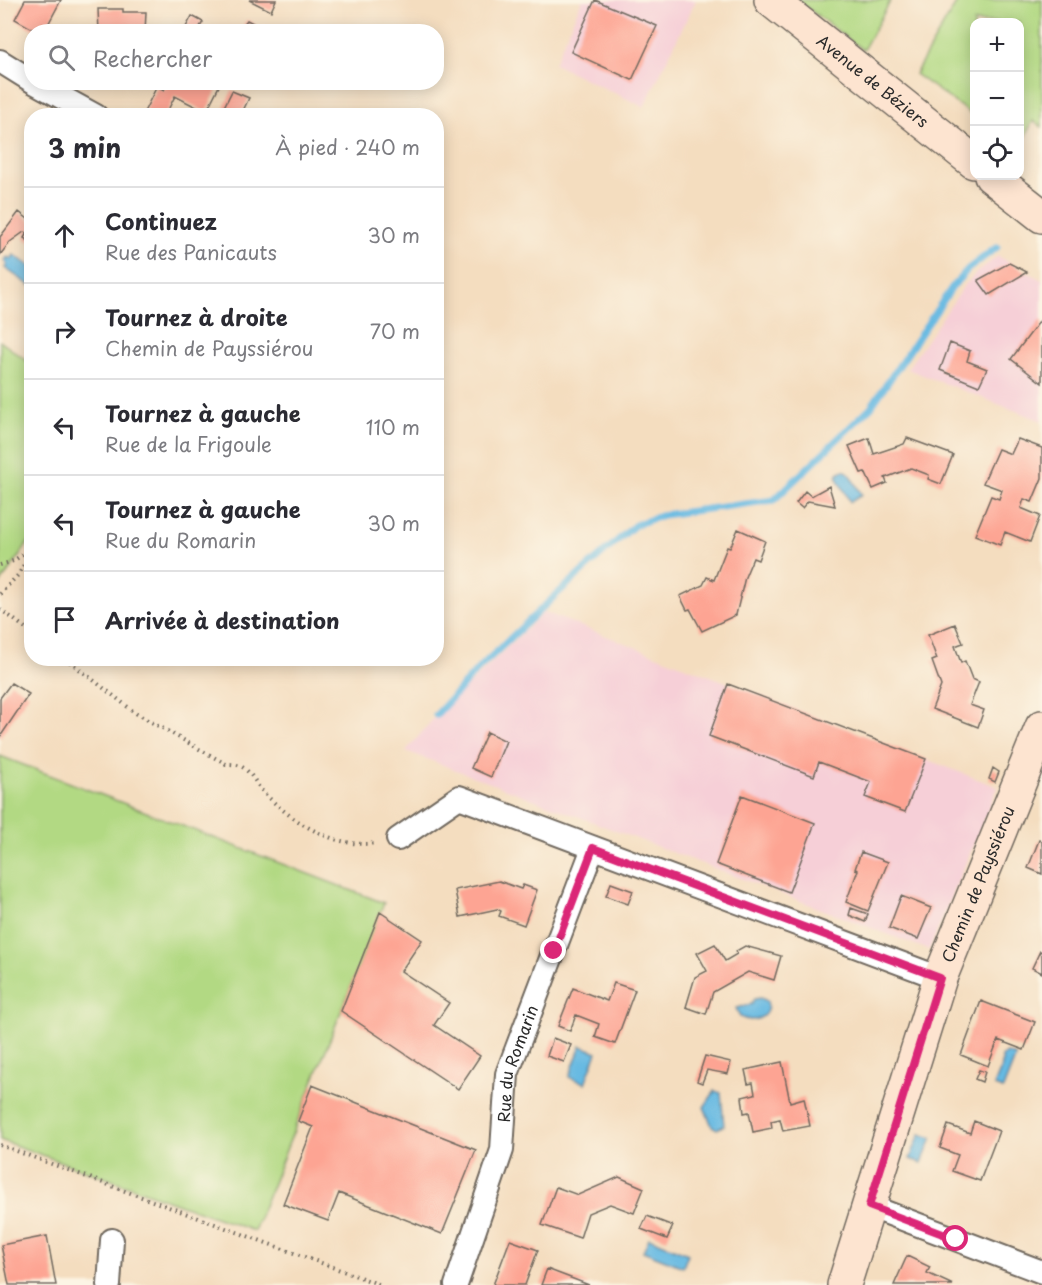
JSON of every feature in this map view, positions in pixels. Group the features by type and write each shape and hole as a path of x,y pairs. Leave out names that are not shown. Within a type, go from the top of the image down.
{"street":[{"name":"Avenue de Béziers","path":"771,0 970,158"},
{"path":"0,61 24,76"},
{"path":"48,90 81,108"},
{"path":"996,180 1042,216"},
{"name":"Chemin de Payssiérou","path":"844,1285 940,978 1042,727"},
{"path":"398,839 459,797 940,978"},
{"name":"Rue du Romarin","path":"456,1285 502,1149 507,1074 593,848"},
{"path":"869,1206 1042,1272"},
{"path":"109,1285 112,1240"}],"path":[{"path":"0,566 24,554"},
{"path":"0,594 19,574 24,564"},
{"path":"0,609 24,627"},
{"path":"75,666 137,714 226,764 240,766 283,810 335,841 369,844 398,839"},
{"path":"0,1144 381,1285"}],"shaded area":[{"path":"582,0 696,0 644,107 554,64"},
{"path":"998,256 1042,280 1042,421 907,369 964,286 977,272"},
{"path":"544,612 998,787 929,950 406,751 434,718"}],"green space":[{"path":"797,0 891,0 863,50"},
{"path":"958,0 1042,0 1042,127 1033,121 1024,138 1024,18 970,18 970,113 915,74"},
{"path":"0,341 24,359 24,549 0,584"},
{"path":"0,756 384,903 254,1231 0,1140"}],"water":[{"path":"14,255 24,262 24,281 5,268 7,264 4,261 7,257 11,259"},
{"path":"843,470 848,472 862,495 850,502 837,478 838,473"},
{"path":"761,998 767,1001 768,1007 764,1015 750,1020 740,1017 736,1008 752,1004 754,999"},
{"path":"581,1046 597,1052 585,1083 569,1077"},
{"path":"1007,1053 1016,1056 1003,1089 994,1086 1002,1066 1002,1056"},
{"path":"715,1091 721,1093 724,1126 717,1129 712,1126 704,1107"},
{"path":"920,1134 932,1138 922,1163 910,1159"},
{"path":"649,1238 688,1254 683,1267 643,1251"}],"building":[{"path":"25,0 61,0 48,24 24,24 15,19"},
{"path":"249,0 276,0 271,11"},
{"path":"595,0 657,26 632,80 571,52"},
{"path":"98,9 146,12 145,24 99,24"},
{"path":"192,16 203,22 202,24 188,24"},
{"path":"155,90 217,90 208,108 198,108 175,96 169,108 146,108"},
{"path":"232,91 249,98 244,108 224,107"},
{"path":"19,212 24,216 24,232 10,242 0,255 0,237"},
{"path":"1009,263 1027,272 989,295 978,280"},
{"path":"1042,318 1042,383 1011,359"},
{"path":"950,343 970,351 967,361 987,369 979,386 940,370"},
{"path":"869,438 874,454 904,444 907,438 953,455 941,484 928,479 929,475 911,468 885,478 887,483 873,489 865,472 861,473 849,446"},
{"path":"1018,439 1042,448 1042,478 1032,502 1024,499 1021,508 1040,516 1030,542 1005,532 1000,545 975,535 991,496 999,499 1002,490 983,483 998,449 1011,454"},
{"path":"829,486 835,506 808,501 802,508 796,503 805,491 811,496"},
{"path":"738,529 765,541 758,560 753,558 745,577 736,615 702,631 680,596 703,585 707,577 714,580 727,547 730,548"},
{"path":"955,624 963,643 955,646 961,663 965,661 972,679 979,682 970,705 984,710 978,727 932,709 941,686 932,661 937,659 928,635"},
{"path":"11,683 29,694 0,737 0,698"},
{"path":"728,684 926,759 905,812 865,797 871,782 819,762 814,776 709,736"},
{"path":"487,732 506,741 491,777 471,768"},
{"path":"993,768 999,772 995,782 989,779"},
{"path":"742,795 815,823 789,892 716,864"},
{"path":"1039,840 1042,841 1042,874 1028,868"},
{"path":"861,852 888,862 868,911 846,902 858,870 855,869"},
{"path":"499,881 521,889 523,885 537,890 524,925 499,916 501,911 497,909 460,917 455,890"},
{"path":"611,883 633,891 628,904 606,896"},
{"path":"901,896 931,908 918,939 889,928"},
{"path":"851,908 868,914 865,922 849,915"},
{"path":"380,912 422,940 401,971 449,1003 434,1025 480,1056 458,1089 341,1011"},
{"path":"715,944 725,961 745,946 781,956 774,980 748,972 713,992 706,1014 686,1007 695,977 707,971 697,953"},
{"path":"1040,951 1042,952 1042,973 1032,968"},
{"path":"614,983 635,990 615,1044 595,1037 599,1024 576,1015 570,1031 558,1026 573,988 607,1001"},
{"path":"981,1001 1035,1022 1024,1050 998,1040 988,1066 961,1055"},
{"path":"553,1038 571,1045 564,1062 547,1056"},
{"path":"705,1056 731,1062 728,1074 707,1070 702,1083 697,1081"},
{"path":"782,1062 790,1102 804,1098 810,1126 783,1131 780,1119 771,1121 772,1128 753,1132 749,1112 744,1113 742,1097 755,1094 753,1083 748,1084 745,1070"},
{"path":"979,1070 985,1072 982,1082 975,1079"},
{"path":"312,1085 476,1150 442,1234 339,1193 328,1221 283,1204 313,1127 298,1121"},
{"path":"974,1121 999,1131 980,1181 952,1171 958,1155 940,1148 948,1125 970,1133"},
{"path":"619,1177 644,1188 634,1213 610,1204 588,1213 580,1238 542,1225 556,1187 578,1195"},
{"path":"647,1216 673,1226 667,1239 641,1229"},
{"path":"47,1236 56,1285 9,1285 1,1245"},
{"path":"510,1240 538,1250 525,1285 493,1285"},
{"path":"907,1256 930,1267 927,1273 953,1285 894,1285"},
{"path":"547,1269 589,1285 541,1285"}],"waterway":[{"path":"436,715 477,670 557,594 635,525 663,515 774,500 871,407 953,286 968,269 997,247"}],"route":[{"path":"554,951 593,848 940,978 869,1206 956,1239"}]}
